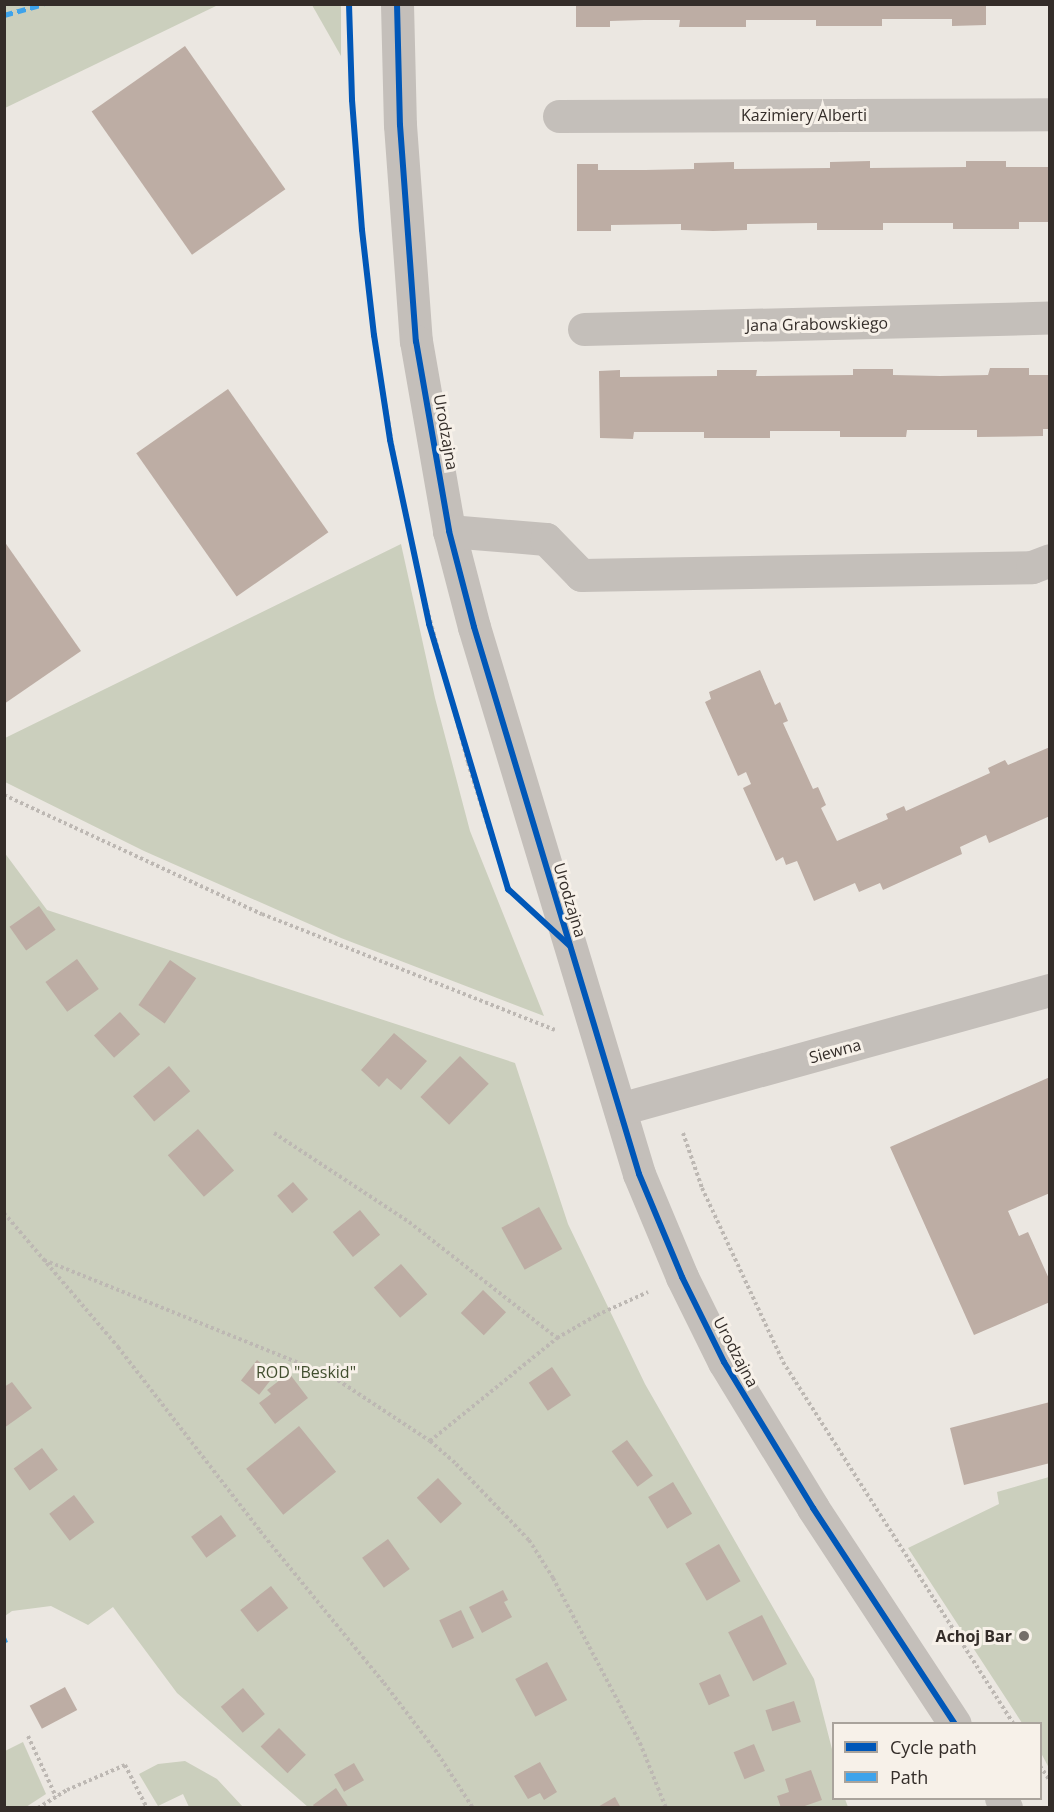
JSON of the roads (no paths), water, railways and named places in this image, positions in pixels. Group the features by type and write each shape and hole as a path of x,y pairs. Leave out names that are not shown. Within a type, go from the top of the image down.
{"street":[{"name":"Urodzajna","path":"397,4 400,124 416,341 449,531 474,627 639,1174 674,1259 724,1362 813,1508 953,1722"},
{"name":"Kazimiery Alberti","path":"558,117 1050,114"},
{"name":"Jana Grabowskiego","path":"584,329 1050,318"},
{"path":"449,531 546,540 581,575 1032,567 1050,560"},
{"name":"Siewna","path":"620,1109 1050,990"}],"place":[{"name":"Achoj Bar","path":"1024,1636"}],"park label":[{"name":"ROD \"Beskid\"","path":"306,1372"}]}
